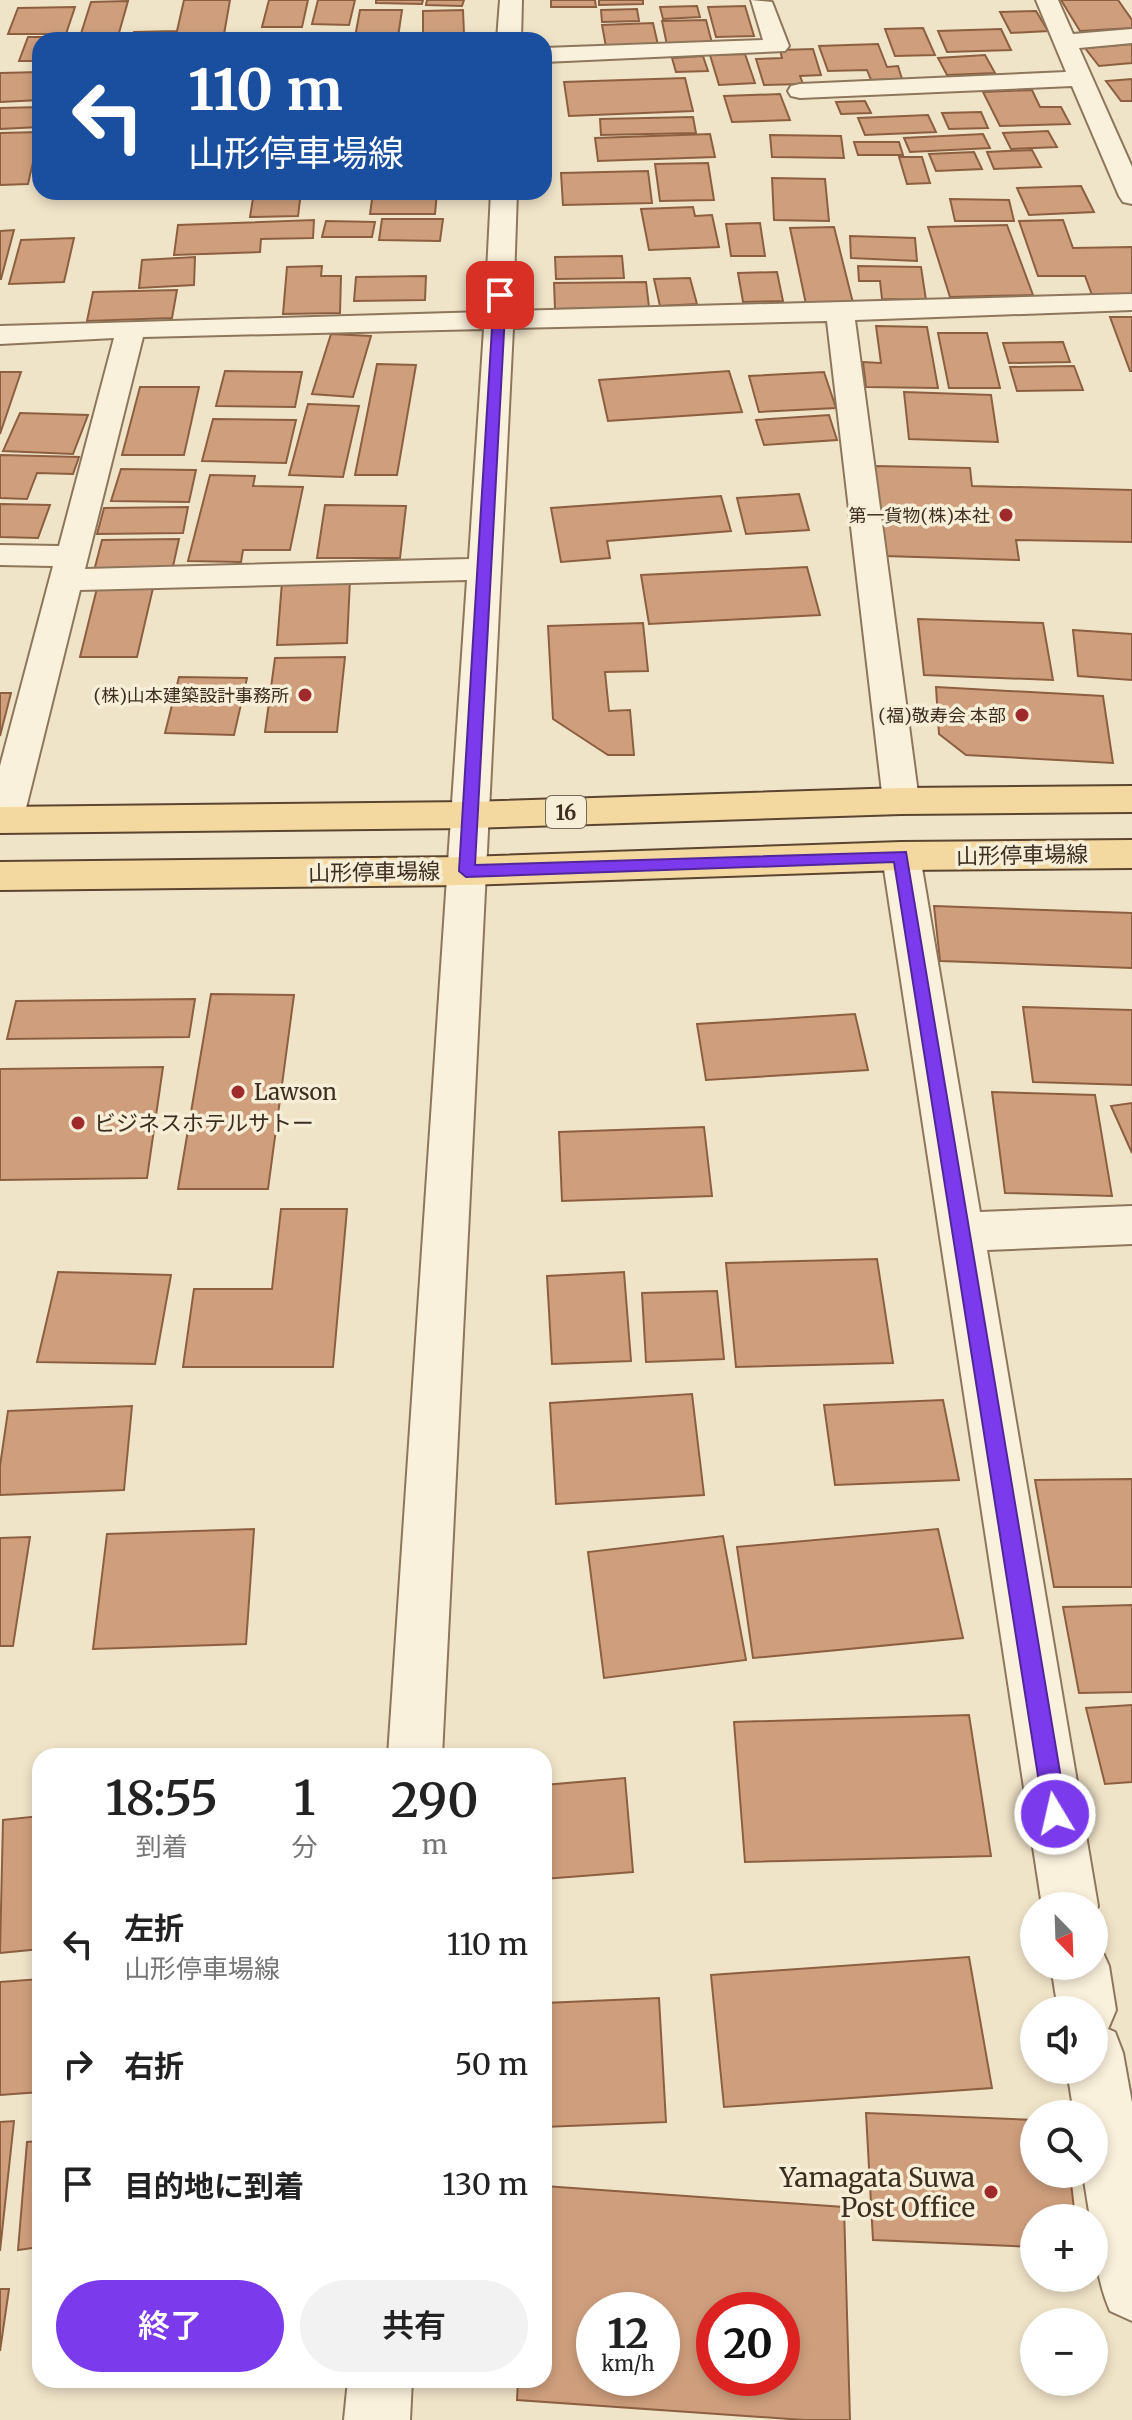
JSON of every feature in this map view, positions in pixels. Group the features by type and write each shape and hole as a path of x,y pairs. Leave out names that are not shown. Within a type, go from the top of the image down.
{"main road":[{"name":"16","path":"2,820 469,815 901,801 1132,799"},
{"name":"山形停車場線","path":"0,876 466,871 901,856 1132,854"}],"street":[{"path":"509,32 511,0"},
{"path":"1047,0 1132,196"},
{"path":"552,55 777,46 761,2"},
{"path":"1065,42 1132,36"},
{"path":"800,91 1082,78"},
{"path":"415,1748 504,200"},
{"path":"0,335 1132,302"},
{"path":"840,312 901,801"},
{"path":"2,820 71,568 131,329"},
{"path":"0,555 71,568 482,569"},
{"path":"901,856 1068,1892"},
{"path":"962,1232 1132,1225"},
{"path":"1099,2084 1132,2289"},
{"path":"377,2420 379,2388"}],"building":[{"path":"184,0 230,0 224,32 134,32 177,31"},
{"path":"269,0 308,0 302,27 262,27"},
{"path":"318,0 355,0 349,25 312,24"},
{"path":"376,0 423,0 422,4 376,3"},
{"path":"427,0 464,0 462,6 426,5"},
{"path":"551,0 595,0 596,7 551,7"},
{"path":"599,0 643,0 643,4 599,5"},
{"path":"1061,0 1118,0 1132,20 1132,28 1080,31"},
{"path":"128,1 119,32 82,32 91,2"},
{"path":"697,6 700,17 663,19 660,7"},
{"path":"745,6 754,36 716,37 708,7"},
{"path":"75,7 67,32 8,34 18,8"},
{"path":"637,9 639,21 602,22 601,10"},
{"path":"360,10 402,10 399,32 356,32"},
{"path":"463,10 464,32 423,32 423,11"},
{"path":"1036,11 1048,31 1011,33 1000,12"},
{"path":"706,20 712,43 667,45 662,21"},
{"path":"653,23 658,45 606,47 602,25"},
{"path":"923,28 935,55 895,56 885,29"},
{"path":"1001,29 1011,50 947,52 938,31"},
{"path":"28,37 32,37 32,61 19,61"},
{"path":"878,44 887,67 898,66 902,79 871,80 867,70 828,71 819,46"},
{"path":"1132,44 1132,63 1099,66 1085,48"},
{"path":"813,49 821,75 800,76 803,84 764,85 756,59 782,58 780,50"},
{"path":"745,54 755,83 719,85 710,55"},
{"path":"985,55 995,73 947,75 938,58"},
{"path":"703,56 708,71 676,72 672,58"},
{"path":"32,72 32,100 0,102 0,73"},
{"path":"685,78 693,111 569,116 564,82"},
{"path":"1132,79 1132,101 1121,101 1106,81"},
{"path":"1032,90 1040,107 1061,107 1070,124 1000,126 983,92"},
{"path":"780,94 790,120 732,122 724,96"},
{"path":"865,101 871,113 841,114 836,102"},
{"path":"32,107 32,127 0,129 0,108"},
{"path":"981,112 988,128 949,129 942,113"},
{"path":"928,115 936,132 865,135 858,118"},
{"path":"693,117 696,133 601,135 600,119"},
{"path":"1048,131 1057,147 1011,149 1003,133"},
{"path":"32,132 32,167 28,184 0,185 0,133"},
{"path":"710,134 715,157 598,161 595,138"},
{"path":"983,134 990,148 910,152 904,138"},
{"path":"770,135 841,136 844,158 772,157"},
{"path":"854,142 899,142 903,155 858,155"},
{"path":"1032,150 1041,167 994,169 987,152"},
{"path":"974,152 982,169 936,171 929,154"},
{"path":"899,157 922,157 930,183 907,184"},
{"path":"708,163 714,200 660,201 655,164"},
{"path":"648,171 652,203 563,205 561,173"},
{"path":"772,178 825,179 829,221 774,220"},
{"path":"1081,186 1094,212 1029,215 1017,188"},
{"path":"950,199 1009,200 1014,221 955,221"},
{"path":"253,200 300,200 298,216 250,217"},
{"path":"372,200 436,200 435,214 370,214"},
{"path":"693,207 695,216 712,215 719,247 649,250 641,209"},
{"path":"382,219 443,219 440,241 379,240"},
{"path":"314,220 313,238 261,239 260,252 174,255 178,225"},
{"path":"1063,220 1073,248 1132,247 1132,295 1092,295 1085,276 1038,276 1019,221"},
{"path":"326,221 375,222 372,237 322,237"},
{"path":"760,223 765,256 731,256 726,224"},
{"path":"1007,225 1033,295 950,297 928,227"},
{"path":"834,227 853,303 806,304 790,228"},
{"path":"14,230 1,279 0,279 0,231"},
{"path":"850,236 915,238 917,261 851,258"},
{"path":"74,238 64,282 9,284 21,240"},
{"path":"622,256 624,278 556,279 555,257"},
{"path":"195,257 194,285 139,288 142,260"},
{"path":"322,266 321,276 341,276 340,313 283,314 287,267"},
{"path":"858,266 921,267 926,300 882,299 880,281 859,281"},
{"path":"777,272 783,301 743,302 738,273"},
{"path":"426,276 425,300 354,301 356,277"},
{"path":"690,278 697,304 660,306 654,279"},
{"path":"646,282 649,307 555,309 554,283"},
{"path":"177,290 172,318 87,321 93,292"},
{"path":"1110,317 1132,317 1132,371 1130,371"},
{"path":"876,326 927,327 938,388 866,387 863,362 881,363"},
{"path":"938,333 987,333 1000,388 949,388"},
{"path":"331,334 371,336 353,397 312,394"},
{"path":"1063,342 1070,362 1009,363 1003,343"},
{"path":"377,364 416,365 397,475 355,475"},
{"path":"1074,366 1083,390 1017,391 1010,367"},
{"path":"225,371 302,372 295,407 216,406"},
{"path":"729,371 742,412 608,421 599,380"},
{"path":"0,372 21,372 0,434"},
{"path":"824,372 836,408 759,412 749,376"},
{"path":"140,387 199,387 184,455 122,455"},
{"path":"904,392 991,395 998,442 909,439"},
{"path":"308,404 359,406 343,477 289,475"},
{"path":"20,413 88,415 73,454 3,451"},
{"path":"829,415 837,440 764,445 756,420"},
{"path":"213,419 296,420 286,463 202,461"},
{"path":"0,455 79,457 73,474 37,473 27,499 0,498"},
{"name":"第一貨物(株)本社","path":"875,466 970,468 972,486 1132,490 1132,542 1016,540 1019,560 884,556"},
{"path":"121,469 196,470 189,502 111,501"},
{"path":"210,475 255,476 253,486 303,487 290,550 243,550 241,562 188,561"},
{"path":"799,494 809,530 746,534 737,498"},
{"path":"721,496 731,531 607,541 610,558 561,562 551,508"},
{"path":"0,504 50,505 38,538 0,537"},
{"path":"325,505 406,506 400,558 317,558"},
{"path":"188,507 183,533 97,534 104,508"},
{"path":"179,539 172,571 94,571 102,540"},
{"path":"807,567 820,615 649,624 641,575"},
{"path":"350,580 347,643 277,645 282,582"},
{"path":"97,588 153,588 137,657 80,657"},
{"path":"918,619 1043,623 1053,680 924,675"},
{"path":"643,623 648,671 605,672 609,711 630,710 634,755 608,755 553,719 548,626"},
{"path":"1073,630 1132,634 1132,680 1078,676"},
{"name":"(株)山本建築設計事務所","path":"345,657 337,732 265,732 275,658"},
{"path":"179,677 247,678 234,735 165,733"},
{"name":"(福)敬寿会 本部","path":"936,687 1103,696 1113,763 966,755 939,734"},
{"path":"0,693 11,693 0,736"},
{"path":"934,906 1132,913 1132,968 940,961"},
{"name":"Lawson","path":"211,994 294,995 268,1189 178,1189"},
{"path":"195,999 189,1037 7,1039 16,1001"},
{"path":"1023,1007 1132,1010 1132,1085 1033,1082"},
{"path":"855,1014 868,1070 706,1080 697,1024"},
{"name":"ビジネスホテルサトー","path":"163,1067 147,1178 0,1180 0,1069"},
{"path":"992,1092 1095,1095 1112,1196 1005,1193"},
{"path":"1132,1103 1132,1153 1111,1106"},
{"path":"704,1127 712,1196 562,1201 559,1132"},
{"path":"281,1209 347,1209 333,1367 183,1367 194,1289 272,1289"},
{"path":"877,1259 893,1363 736,1367 726,1263"},
{"path":"58,1272 171,1275 155,1364 37,1362"},
{"path":"624,1272 631,1361 552,1364 547,1276"},
{"path":"717,1291 724,1359 646,1362 642,1293"},
{"path":"692,1394 704,1495 556,1504 550,1403"},
{"path":"943,1400 959,1480 835,1485 824,1405"},
{"path":"132,1406 124,1490 0,1495 0,1466 8,1411"},
{"path":"1132,1479 1132,1587 1054,1587 1035,1480"},
{"path":"254,1529 246,1644 93,1649 107,1534"},
{"path":"938,1529 963,1638 753,1658 737,1547"},
{"path":"723,1536 746,1660 604,1678 588,1552"},
{"path":"30,1537 13,1646 0,1646 0,1538"},
{"path":"1132,1605 1132,1692 1079,1693 1063,1607"},
{"path":"1132,1705 1132,1782 1105,1784 1086,1708"},
{"path":"969,1715 991,1856 745,1862 734,1722"},
{"path":"625,1778 633,1872 552,1878 552,1784"},
{"path":"32,1817 32,1950 0,1953 3,1820"},
{"path":"969,1957 992,2088 724,2107 711,1975"},
{"path":"32,1980 32,2093 0,2095 0,1982"},
{"path":"659,1998 666,2122 552,2127 552,2003"},
{"path":"866,2113 1020,2119 1020,2188 1072,2188 1073,2204 1020,2204 1020,2246 873,2240"},
{"path":"14,2121 0,2251 0,2122"},
{"path":"27,2142 32,2142 32,2248 18,2250"},
{"path":"552,2187 844,2207 850,2420 804,2420 517,2400 518,2388 552,2388"},
{"path":"0,2289 9,2289 0,2351"}],"place":[{"name":"第一貨物(株)本社","path":"1006,515"},
{"name":"(株)山本建築設計事務所","path":"305,695"},
{"name":"(福)敬寿会 本部","path":"1022,715"},
{"name":"Lawson","path":"238,1092"},
{"name":"ビジネスホテルサトー","path":"78,1123"},
{"name":"Yamagata Suwa Post Office","path":"991,2192"}],"route":[{"path":"500,295 466,871 901,856 1055,1814"}]}
